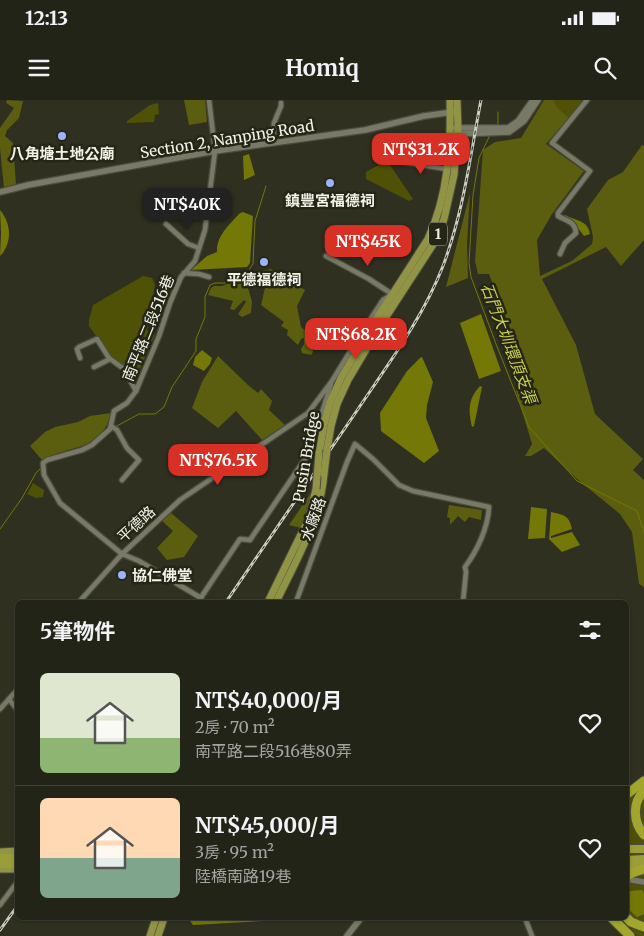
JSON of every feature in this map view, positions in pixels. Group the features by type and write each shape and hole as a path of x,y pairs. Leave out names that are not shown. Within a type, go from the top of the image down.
{"highway":[{"path":"629,792 644,781"},
{"path":"644,791 637,800 635,818 638,828 644,835"},
{"path":"629,849 644,849"},
{"path":"629,854 644,854"},
{"path":"0,858 15,858"},
{"path":"629,860 644,859"},
{"path":"0,864 15,864"},
{"path":"629,865 644,865"},
{"path":"629,876 644,869"},
{"path":"614,920 630,936"},
{"path":"619,920 634,936"},
{"path":"629,920 644,927"}],"main road":[{"name":"1","path":"450,100 454,112"},
{"name":"1","path":"395,296 434,243 444,219 454,175 454,112 457,100"},
{"name":"1","path":"377,324 428,239 437,217 454,131"},
{"name":"Pusin Bridge","path":"274,600 313,522 322,493 330,426 337,404 377,324"},
{"name":"Pusin Bridge","path":"273,600 308,520 316,489 324,425 334,395 341,378 377,324"},
{"path":"0,852 15,851"},
{"path":"0,869 15,869"},
{"path":"150,936 155,920"},
{"path":"158,936 163,920"}],"street":[{"name":"南平路二段516巷","path":"199,600 139,561 122,554 60,503 44,475 42,467 46,461 53,457 82,450 92,445 114,427 114,411 127,403 136,391 160,336 170,303 181,277 195,261 205,230 215,151 209,100"},
{"path":"454,131 508,128 518,122 533,100"},
{"path":"454,131 509,132 524,120 538,100"},
{"path":"560,254 565,243 576,233 571,222 558,216 558,213 590,171 552,143 587,100"},
{"path":"273,144 274,123 281,106 280,103"},
{"name":"Section 2, Nanping Road","path":"0,192 28,185 215,151 365,130 424,116 454,112"},
{"path":"397,161 448,169"},
{"path":"166,224 188,244 199,248"},
{"path":"326,256 369,279 395,296"},
{"path":"184,273 209,277"},
{"name":"平德路","path":"81,600 122,554 180,500 308,412 332,381 383,300 395,296"},
{"path":"80,358 77,350 79,347 97,339 110,359 124,370 136,391"},
{"path":"94,367 110,359"},
{"path":"199,600 240,539 250,540 307,456 314,440 332,381"},
{"path":"114,427 127,448 139,460 122,480"},
{"name":"水廠路","path":"297,600 346,462 355,444 399,485 413,492 490,507 489,516 481,538 465,567 463,600"},
{"path":"0,709 15,692"},
{"path":"9,699 15,707"},
{"path":"629,879 644,882"},
{"path":"0,905 15,884"},
{"path":"347,936 359,920"},
{"path":"526,920 532,936"}],"shaded area":[{"path":"7,100 23,101 19,118 7,130 5,136 13,143 16,185 4,188 0,128 14,108 6,103"},
{"path":"184,100 205,100 207,122 189,125"},
{"path":"544,100 554,100 557,107 569,118 546,144 584,171 552,214 537,240 540,276 572,261 592,244 593,237 587,209 608,180 623,172 642,145 644,146 644,240 621,266 606,247 542,279 576,345 595,414 643,459 633,470 644,480 644,587 639,584 632,532 620,514 577,479 544,448 531,456 525,456 532,444 516,391 522,369 517,346 489,274 478,274 475,261 483,150 495,142 521,138"},
{"path":"554,100 583,100 569,118 557,107"},
{"path":"158,103 159,114 155,115 154,122 127,123 127,121 150,105"},
{"path":"249,154 255,175 244,180 243,156"},
{"path":"384,162 388,162 413,199 409,201 366,179 366,172"},
{"path":"470,193 467,244 468,278 446,287"},
{"path":"0,210 7,221 9,234 7,246 0,256 1,233"},
{"path":"243,212 253,216 250,263 247,267 191,270 207,256 217,252 217,246 224,231"},
{"path":"565,215 584,223 589,229 590,234 584,236 572,220 561,217"},
{"path":"271,269 305,290 297,306 301,327 311,335 332,325 332,328 313,337 311,340 313,352 311,355 302,353 301,349 304,344 304,338 301,339 298,345 287,335 288,330 281,326 284,322 261,305 265,288 261,281 262,271"},
{"path":"143,276 152,278 155,285 147,330 155,334 137,376 114,361 89,326 89,320 93,305"},
{"path":"245,277 252,302 251,313 242,317 238,314 246,302 244,300 234,310 230,309 233,301 208,295 214,286 222,286"},
{"path":"481,314 501,371 479,379 460,323"},
{"path":"202,350 212,358 204,371 193,365 195,357"},
{"path":"218,356 258,393 261,389 272,401 269,410 285,425 262,440 236,411 218,428 192,408 202,382"},
{"path":"422,357 433,382 426,418 439,451 424,463 381,431 380,413 407,371"},
{"path":"480,386 482,387 474,426 472,427 470,405 473,396"},
{"path":"111,413 107,425 100,434 93,441 84,445 42,460 30,446 45,432 55,427 78,422 90,416"},
{"path":"33,483 44,490 43,497 36,498 27,494"},
{"path":"310,494 301,528 289,525"},
{"path":"449,505 482,510 481,520 469,517 465,522 458,516 450,525 450,518 447,517"},
{"path":"531,507 547,509 545,538 528,539"},
{"path":"170,512 198,536 184,557 167,560 157,548 173,531 161,520"},
{"path":"551,512 565,516 572,529 551,536 551,538 572,532 580,545 562,552 549,539"},
{"path":"644,787 644,878 629,875 629,799"},
{"path":"629,883 644,886 644,936 637,936 624,920 629,920"},
{"path":"642,890 644,893 644,914 637,917 629,910 629,892"},
{"path":"189,920 281,920 193,925"}],"waterway":[{"name":"石門大圳環頂支渠","path":"496,126 498,123 498,112"},
{"name":"石門大圳環頂支渠","path":"490,135 479,158 473,195 469,263 471,277 496,344 529,427 577,481 637,511 644,532"},
{"path":"115,427 139,414 155,414 164,407 172,387 196,351 196,339 205,317 205,297 210,285 226,283 249,274 253,264 255,221 266,186"},
{"path":"0,529 41,468"}],"railway":[{"path":"227,600 391,361 425,305 443,266 456,224 466,183 481,100"},
{"path":"0,930 15,909"}],"place":[{"name":"八角塘土地公廟","path":"62,136"},
{"name":"鎮豐宮福德祠","path":"330,183"},
{"name":"平德福德祠","path":"264,262"},
{"name":"協仁佛堂","path":"122,575"}]}
